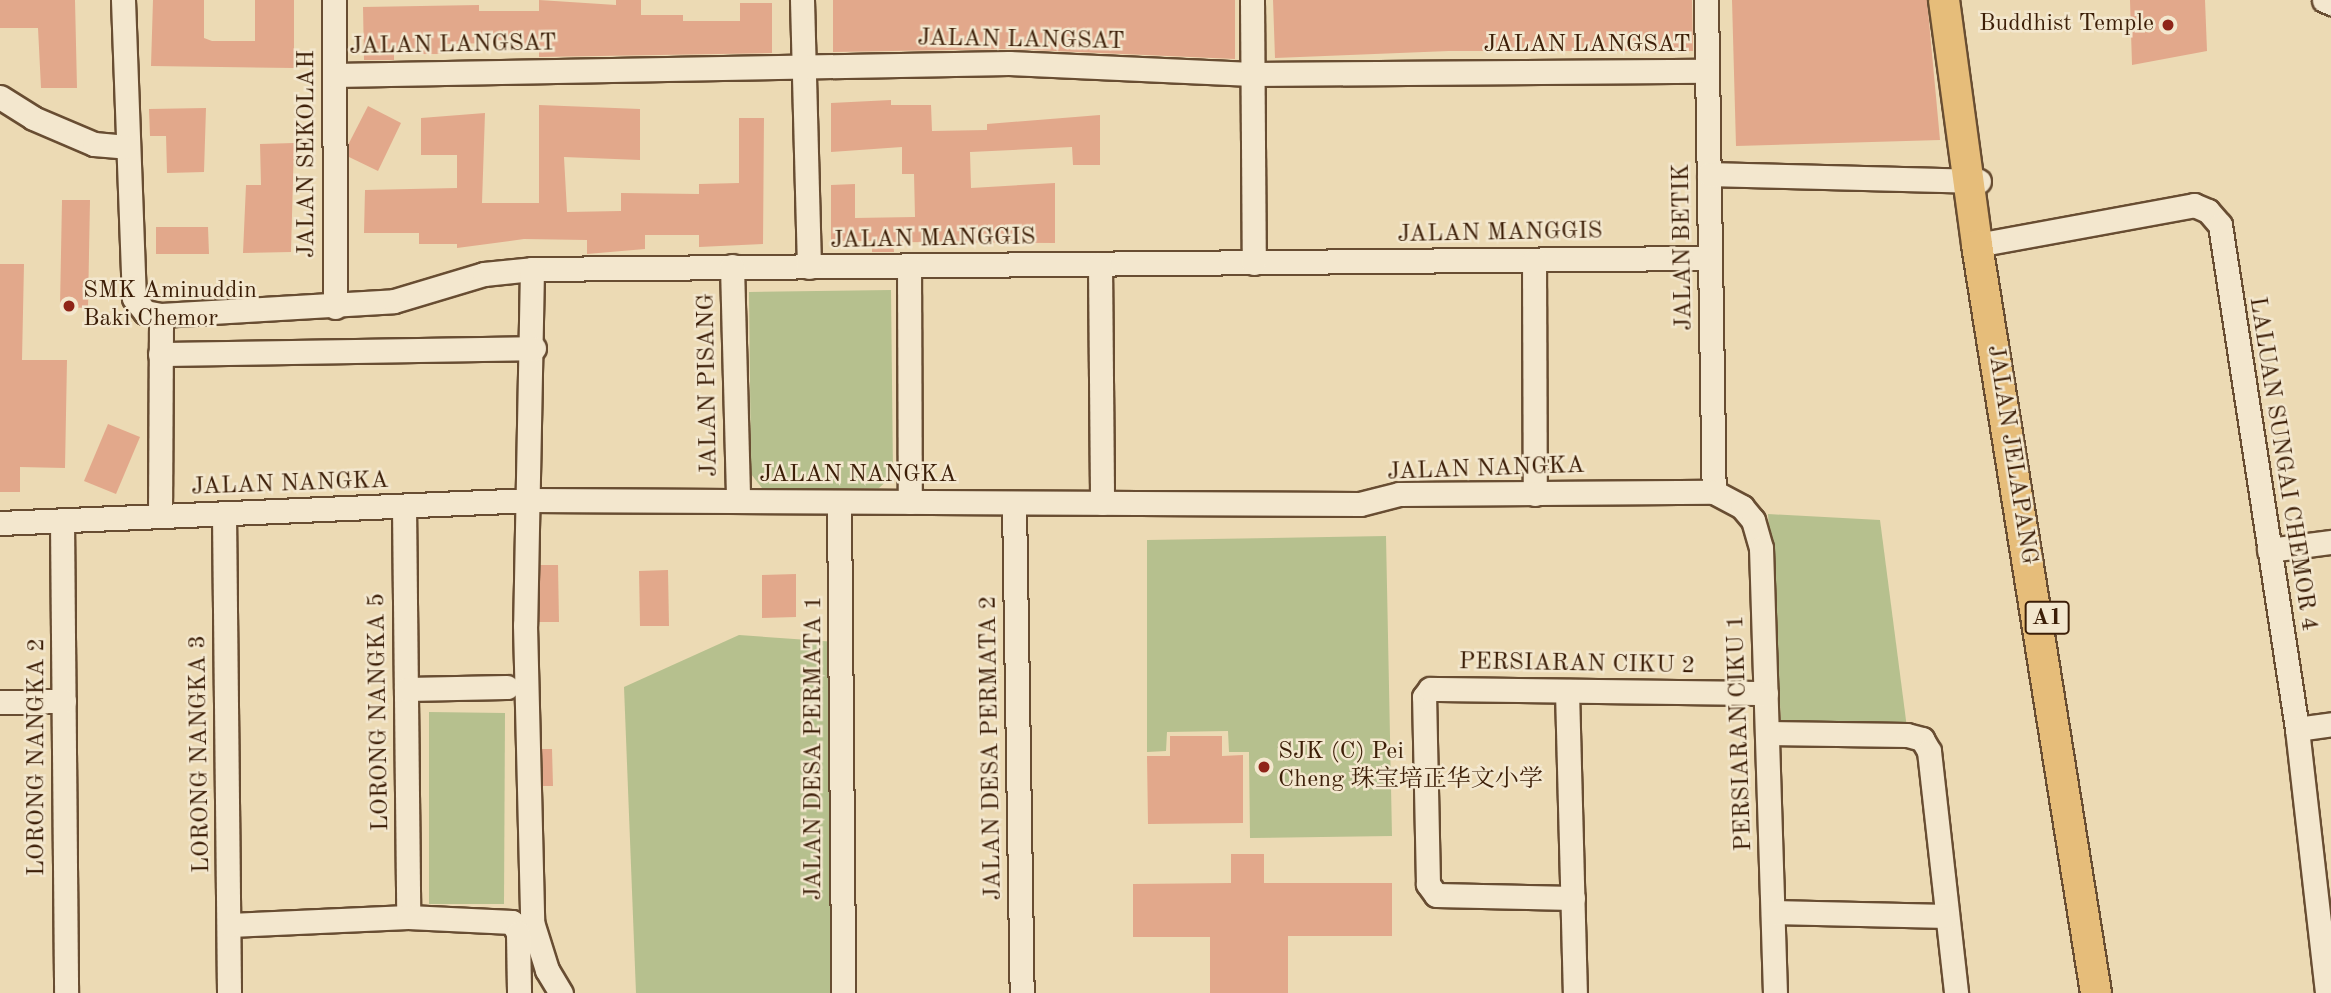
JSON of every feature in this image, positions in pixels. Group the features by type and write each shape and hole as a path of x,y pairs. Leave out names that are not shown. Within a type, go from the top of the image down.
{"main road":[{"name":"JALAN JELAPANG","path":"1944,0 1974,181 2096,993"},
{"name":"JALAN JELAPANG","path":"1955,0 1974,181"},
{"name":"JALAN JELAPANG","path":"1983,244 2106,993"}],"street":[{"path":"122,0 134,298 153,314 160,354 160,516"},
{"name":"JALAN SEKOLAH","path":"334,0 335,307"},
{"path":"802,0 809,267"},
{"path":"1252,0 1254,263"},
{"name":"JALAN BETIK","path":"1706,0 1714,492"},
{"path":"2324,0 2331,3"},
{"name":"JALAN LANGSAT","path":"334,75 1009,63 1252,74 1707,71"},
{"path":"0,97 33,118 94,144 127,147"},
{"path":"1709,174 1974,181"},
{"name":"LALUAN SUNGAI CHEMOR 4","path":"1983,244 2194,205 2208,211 2220,225 2297,729 2327,993"},
{"name":"JALAN MANGGIS","path":"153,314 335,307 394,301 484,274 532,269 1710,258"},
{"path":"1534,260 1535,494"},
{"path":"1100,264 1102,503"},
{"name":"JALAN PISANG","path":"732,266 738,501"},
{"path":"909,267 909,502"},
{"path":"532,269 534,348 525,625 532,922 547,970 561,993"},
{"path":"160,354 534,348"},
{"name":"JALAN NANGKA","path":"0,523 530,500 1360,504 1398,494 1714,492"},
{"name":"PERSIARAN CIKU 1","path":"1714,492 1742,507 1753,520 1761,548 1775,993"},
{"name":"JALAN DESA PERMATA 1","path":"839,502 843,993"},
{"name":"JALAN DESA PERMATA 2","path":"1014,503 1022,993"},
{"name":"LORONG NANGKA 5","path":"404,506 408,917"},
{"name":"LORONG NANGKA 3","path":"224,514 229,993"},
{"name":"LORONG NANGKA 2","path":"62,521 66,993"},
{"path":"2269,550 2331,542"},
{"path":"406,689 507,688"},
{"name":"PERSIARAN CIKU 2","path":"1573,898 1436,895 1428,884 1424,697 1430,690 1766,693"},
{"path":"1567,691 1575,993"},
{"path":"0,702 64,701"},
{"path":"2297,729 2331,724"},
{"path":"1767,733 1907,735 1922,740 1929,751 1956,993"},
{"path":"1773,912 1947,916"},
{"path":"230,925 408,917 512,922 518,933 519,993"}],"green space":[{"path":"891,290 893,475 879,488 762,488 751,474 749,292"},
{"path":"1768,514 1880,520 1907,728 1781,721"},
{"path":"1386,536 1392,836 1250,838 1249,752 1229,752 1228,731 1167,732 1166,751 1147,752 1147,540"},
{"path":"739,635 837,642 843,993 636,993 624,687"},
{"path":"429,712 505,713 504,904 429,904"}],"building":[{"path":"0,0 75,0 77,88 41,88 38,28 0,28"},
{"path":"153,0 204,0 204,38 212,41 255,41 255,0 294,0 294,68 151,66"},
{"path":"539,0 616,5 616,0 641,0 641,15 683,15 683,21 740,21 740,3 772,3 772,53 539,57 539,50 498,50 498,43 441,44 441,54 394,54 394,60 364,60 363,7 479,5 479,11 539,11"},
{"path":"833,0 1235,0 1235,59 1009,49 833,52"},
{"path":"1273,0 1692,0 1693,51 1449,51 1275,58"},
{"path":"1732,0 1927,0 1940,140 1736,146"},
{"name":"Buddhist Temple","path":"2130,0 2205,0 2207,51 2132,65"},
{"path":"891,100 891,105 931,105 932,131 987,130 987,124 1100,115 1100,165 1073,165 1072,147 970,152 971,188 1055,183 1055,243 893,242 894,252 872,252 872,241 831,241 831,185 855,184 855,218 915,217 914,174 902,174 902,147 831,152 831,103"},
{"path":"539,105 640,109 640,160 564,157 567,212 621,211 621,193 699,194 699,184 739,183 739,118 764,118 763,244 699,247 699,235 645,235 645,249 587,254 587,240 524,239 457,248 457,244 419,244 419,233 364,233 365,190 457,188 457,155 421,155 421,118 485,113 482,203 539,203"},
{"path":"368,106 401,123 378,171 349,157 348,145"},
{"path":"206,108 204,172 167,173 166,136 150,136 149,109"},
{"path":"294,143 291,252 243,253 246,185 261,185 260,144"},
{"path":"62,200 90,200 88,308 60,307"},
{"path":"156,227 208,227 209,254 156,254"},
{"path":"0,264 24,264 22,360 67,360 65,468 20,467 20,492 0,492"},
{"path":"108,424 140,437 116,494 84,481"},
{"path":"540,565 558,565 559,622 539,622"},
{"path":"668,570 669,626 640,626 639,571"},
{"path":"796,574 796,617 762,618 762,575"},
{"path":"1170,736 1222,736 1222,756 1243,755 1243,823 1148,824 1147,756 1170,756"},
{"path":"542,749 552,749 553,786 543,786"},
{"path":"1231,854 1264,854 1264,883 1392,883 1392,936 1288,936 1288,993 1210,993 1210,937 1133,937 1133,884 1231,883"}],"place":[{"name":"Buddhist Temple","path":"2168,25"},
{"name":"SMK Aminuddin Baki Chemor","path":"69,306"},
{"name":"SJK (C) Pei Cheng 珠宝培正华文小学","path":"1264,767"}]}
